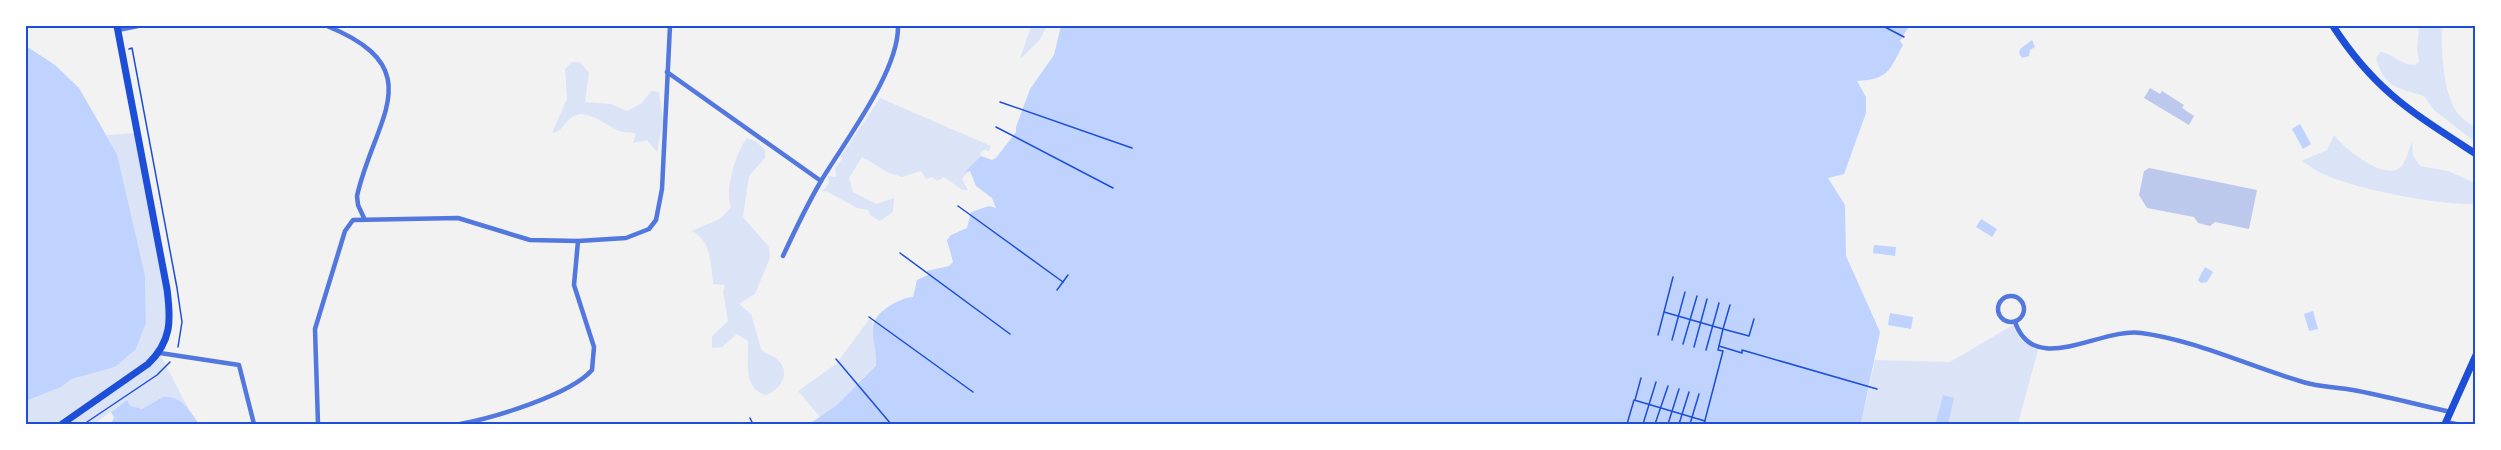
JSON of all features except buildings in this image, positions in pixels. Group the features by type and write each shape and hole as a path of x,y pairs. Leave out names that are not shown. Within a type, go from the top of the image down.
{"main road":[{"path":"2333,26 2352,56 2379,86 2403,106 2475,154"},
{"path":"62,424 160,353 169,336 170,308 118,28"},
{"path":"2446,423 2475,355"}],"street":[{"path":"118,28 138,26"},
{"path":"327,26 357,39 376,54 383,64 390,85 385,116 357,196 364,218"},
{"path":"318,424 316,323 345,231 352,220 459,218 530,240 578,241 637,235 649,229 656,220 662,189 670,26"},
{"path":"783,256 821,182 878,87 896,50 898,26"},
{"path":"668,72 821,182"},
{"path":"460,424 498,415 572,386 592,370 594,347 574,285 578,241"},
{"path":"2014,296 2024,304 2024,313 2015,322 2006,321 2000,315 1999,303 2005,297 2014,296"},
{"path":"2015,322 2027,341 2044,349 2075,346 2117,332 2155,335 2306,383 2354,390 2451,412"},
{"path":"160,353 239,365 254,424"},
{"path":"2446,423 2456,424"}],"path":[{"path":"1883,26 1904,38"},
{"path":"132,48 182,322 176,351"},
{"path":"1000,102 1131,148"},
{"path":"996,127 1113,188"},
{"path":"958,206 1063,282"},
{"path":"900,253 1010,334"},
{"path":"1057,290 1068,275"},
{"path":"1658,335 1673,277"},
{"path":"1672,340 1685,292"},
{"path":"1683,344 1697,296"},
{"path":"1694,347 1707,299"},
{"path":"1706,350 1719,303"},
{"path":"1635,400 1692,417 1704,423 1723,351 1718,350 1730,305"},
{"path":"1664,312 1749,336 1754,319"},
{"path":"869,316 973,392"},
{"path":"1719,346 1742,353 1742,350 1877,389"},
{"path":"836,359 891,424"},
{"path":"84,424 157,375 172,360"},
{"path":"1627,424 1641,378"},
{"path":"1643,424 1656,382"},
{"path":"1655,424 1668,386"},
{"path":"1668,424 1678,389"},
{"path":"1679,424 1689,392"},
{"path":"1690,424 1699,394"},
{"path":"750,418 753,424"}],"shaded area":[{"path":"1031,26 1047,26 1039,41 1020,59"},
{"path":"2419,26 2442,26 2443,60 2450,98 2460,116 2475,128 2475,142 2434,110 2424,96 2394,85 2388,81 2380,69 2376,59 2380,52 2410,64 2415,65 2419,61 2417,50"},
{"path":"572,62 580,62 589,73 585,102 611,104 627,111 642,103 651,91 659,92 663,120 657,152 647,140 633,143 636,134 617,130 592,116 580,114 574,116 559,130 552,133 567,99 565,69"},
{"path":"880,98 991,146 989,151 985,150 980,153 981,156 962,179 968,190 962,190 944,177 937,181 933,177 926,179 921,171 902,177 889,173 862,157 849,178 853,192 876,204 894,198 893,212 880,221 870,215 868,210 857,208 826,191 822,192 829,183 828,176 836,177 835,168 842,159 841,156"},
{"path":"136,133 171,317 160,354 189,410 176,399 171,398 166,398 142,410 131,406 127,400 94,424 26,424 26,401 61,387 72,379 115,367 136,349 146,323 145,275 117,154 107,135"},
{"path":"2334,135 2346,148 2366,162 2387,170 2396,170 2403,164 2412,142 2413,155 2420,166 2448,171 2475,183 2475,204 2441,202 2378,191 2340,181 2301,161 2327,150"},
{"path":"747,138 757,142 765,150 765,158 749,176 743,217 769,247 770,258 755,294 739,304 751,314 761,349 778,360 784,370 780,385 766,395 758,392 750,380 748,341 737,334 722,347 712,348 712,336 728,321 723,292 725,285 713,284 709,253 703,240 691,231 720,219 731,207 729,191 732,172"},
{"path":"871,317 877,352 876,364 837,405 820,417 798,391 836,364"},
{"path":"2013,325 2021,340 2038,350 2018,424 1861,423 1875,360 1950,362"}],"water":[{"path":"1061,26 1909,26 1900,41 1903,45 1887,72 1876,78 1857,81 1866,97 1866,113 1844,174 1828,178 1845,205 1846,256 1880,332 1861,423 1863,424 809,424 837,405 876,365 873,327 874,321 882,311 894,303 913,297 917,280 928,275 927,271 949,266 953,262 947,240 951,235 967,228 971,212 989,206 996,208 992,198 976,186 970,171 964,173 981,156 992,160 996,158 1016,132 1030,89 1054,55"},
{"path":"2032,40 2035,47 2030,50 2029,56 2022,58 2019,53 2020,49"},
{"path":"26,46 55,65 79,88 117,154 145,275 146,323 136,349 115,367 72,379 61,387 26,401"},
{"path":"2300,124 2311,144 2303,149 2292,129"},
{"path":"1981,219 1997,229 1992,237 1976,227"},
{"path":"1874,245 1896,247 1895,256 1873,253"},
{"path":"2205,267 2213,272 2207,282 2201,283 2198,280"},
{"path":"2313,311 2318,329 2309,331 2304,314"},
{"path":"1890,313 1913,317 1911,329 1888,325"},
{"path":"1943,395 1954,398 1948,424 1936,422"},
{"path":"163,397 180,401 199,424 111,424 114,417 111,412 127,400 131,406 142,409"}]}
